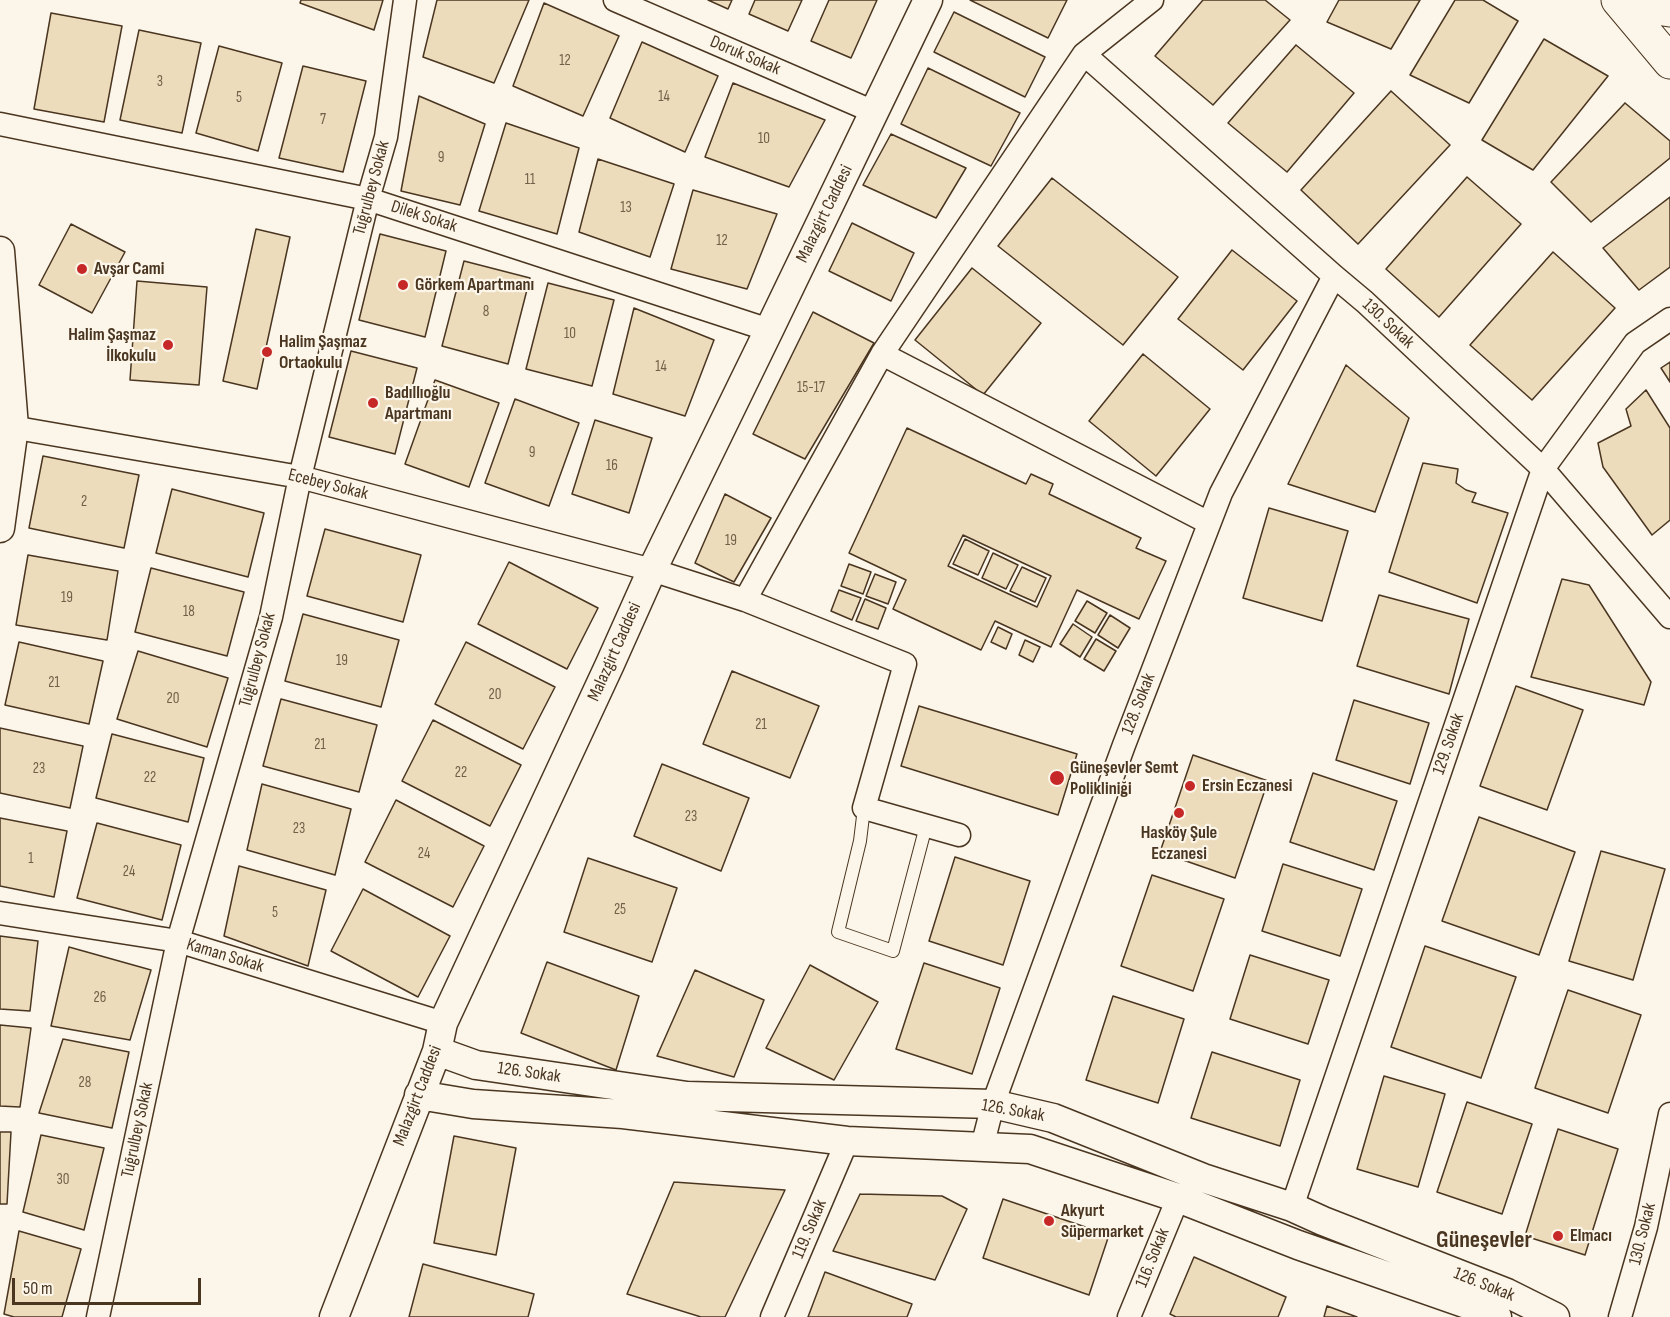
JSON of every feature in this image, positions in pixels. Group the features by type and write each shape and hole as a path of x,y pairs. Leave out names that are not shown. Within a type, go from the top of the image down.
{"main road":[{"path":"1620,2 1670,10"},
{"path":"1620,2 1670,62"}],"street":[{"name":"Tuğrulbey Sokak","path":"98,1317 178,941 271,617 300,477 368,199 386,137 405,0"},
{"name":"Doruk Sokak","path":"615,0 874,112"},
{"name":"Malazgirt Caddesi","path":"334,1317 437,1051 443,1023 652,570 928,0"},
{"path":"745,600 882,354 1084,54 1152,0"},
{"name":"130. Sokak","path":"1084,54 1365,302 1543,470 1670,617"},
{"name":"Dilek Sokak","path":"0,124 368,199 769,330"},
{"path":"0,251 7,426 0,528"},
{"name":"128. Sokak","path":"982,1147 993,1104 1119,756 1221,493 1334,276"},
{"name":"129. Sokak","path":"1292,1208 1543,470 1635,343 1670,319"},
{"path":"882,354 1209,523"},
{"name":"Ecebey Sokak","path":"7,426 300,477 652,570 745,600 905,664 864,808"},
{"path":"864,808 959,835"},
{"name":"Kaman Sokak","path":"0,913 178,941 443,1023"},
{"name":"126. Sokak","path":"437,1051 476,1065 687,1096 993,1104 1053,1118 1203,1178 1292,1208 1507,1293 1555,1317"},
{"name":"126. Sokak","path":"419,1095 473,1104 623,1114 847,1141 1030,1149 1178,1198 1489,1315"},
{"name":"130. Sokak","path":"1620,1317 1646,1227 1670,1114"},
{"name":"119. Sokak","path":"772,1317 847,1141"},
{"name":"116. Sokak","path":"1129,1317 1178,1198"}],"lane":[{"path":"864,808 860,841 838,932 893,951 926,826"}],"building":[{"path":"301,0 383,0 374,30 300,3"},
{"path":"437,0 529,0 494,83 423,57"},
{"path":"708,0 732,0 728,9"},
{"path":"755,0 802,0 788,31 749,14"},
{"path":"829,0 877,0 851,58 811,41"},
{"path":"970,0 1067,0 1048,38"},
{"path":"1203,0 1265,0 1290,20 1213,105 1155,56"},
{"path":"1339,0 1420,0 1391,49 1327,22"},
{"path":"1455,0 1483,0 1518,21 1469,103 1410,75"},
{"path":"544,3 619,36 583,116 513,86"},
{"path":"954,12 1045,57 1025,97 934,52"},
{"path":"51,13 122,26 104,122 34,109"},
{"path":"139,30 201,43 182,133 120,120"},
{"path":"1544,39 1608,76 1533,170 1482,140"},
{"path":"642,42 718,76 685,152 610,118"},
{"path":"1296,45 1354,93 1287,172 1228,123"},
{"path":"219,46 282,63 258,151 196,133"},
{"path":"303,66 366,81 343,172 279,158"},
{"path":"928,68 1020,113 991,166 901,124"},
{"path":"733,83 825,120 789,187 705,157"},
{"path":"1391,91 1450,145 1358,244 1301,190"},
{"path":"419,96 485,124 460,205 401,191"},
{"path":"1625,103 1670,141 1670,158 1591,222 1551,182"},
{"path":"506,123 579,148 557,234 479,211"},
{"path":"891,134 966,168 936,218 863,185"},
{"path":"598,159 674,184 650,257 579,232"},
{"path":"1467,177 1521,224 1439,317 1386,269"},
{"path":"1052,178 1178,277 1123,345 998,246"},
{"path":"693,190 777,214 747,289 671,269"},
{"path":"1670,197 1670,267 1639,290 1603,248"},
{"path":"852,223 914,253 891,301 829,271"},
{"name":"Avşar Cami","path":"71,224 125,252 92,313 39,285"},
{"path":"256,229 290,237 257,389 223,381"},
{"name":"Görkem Apartmanı","path":"380,234 446,251 425,337 359,320"},
{"path":"1232,250 1297,301 1243,370 1178,319"},
{"path":"1553,252 1615,308 1532,400 1470,345"},
{"path":"464,261 530,278 508,364 442,346"},
{"path":"972,268 1041,323 983,395 915,340"},
{"path":"137,281 207,287 199,385 130,380"},
{"path":"548,283 614,300 592,386 526,369"},
{"path":"634,308 714,340 685,416 613,394"},
{"path":"813,312 874,343 805,459 753,434"},
{"name":"Badıllıoğlu Apartmanı","path":"351,351 417,368 395,454 329,437"},
{"path":"1143,354 1210,409 1156,476 1089,421"},
{"path":"1670,362 1670,382 1661,368"},
{"path":"1346,365 1409,418 1375,512 1288,484"},
{"path":"435,380 499,403 469,487 405,464"},
{"path":"1646,390 1670,428 1670,520 1652,535 1603,467 1598,443 1631,426 1626,409"},
{"path":"515,399 579,423 549,506 485,483"},
{"path":"595,420 652,438 629,513 572,494"},
{"path":"907,428 1026,484 1031,474 1053,484 1049,494 1141,538 1136,548 1166,561 1139,619 1077,590 1051,647 995,621 981,650 893,609 906,580 849,553","holes":["963,535 1051,576 1037,607 948,566"]},
{"path":"43,456 139,475 124,548 29,528"},
{"path":"1423,463 1458,469 1456,483 1476,493 1472,502 1508,513 1477,603 1389,572"},
{"path":"172,489 264,513 248,577 156,553"},
{"path":"725,494 771,518 734,582 695,563"},
{"path":"1269,508 1348,531 1322,621 1243,598"},
{"path":"325,529 421,555 403,622 307,596"},
{"path":"965,539 989,551 978,575 953,564"},
{"path":"993,553 1018,565 1006,589 982,578"},
{"path":"28,555 118,571 107,640 16,625"},
{"path":"509,562 598,608 567,669 478,624"},
{"path":"849,564 871,572 863,594 841,586"},
{"path":"1022,567 1046,578 1035,602 1010,591"},
{"path":"151,568 244,592 227,656 135,632"},
{"path":"875,574 896,582 888,604 866,596"},
{"path":"1562,579 1589,585 1651,682 1644,705 1531,677"},
{"path":"839,590 861,598 852,620 831,611"},
{"path":"1379,595 1469,619 1449,694 1357,666"},
{"path":"865,599 886,608 878,629 856,621"},
{"path":"1087,601 1107,613 1095,633 1075,621"},
{"path":"303,614 399,640 381,707 285,681"},
{"path":"1110,615 1130,628 1118,648 1098,635"},
{"path":"1073,624 1092,637 1080,657 1060,644"},
{"path":"998,627 1012,634 1006,649 991,642"},
{"path":"1096,639 1116,651 1104,671 1084,659"},
{"path":"1025,640 1040,647 1033,662 1019,655"},
{"path":"19,642 103,661 89,724 5,705"},
{"path":"466,642 555,687 523,749 435,704"},
{"path":"138,651 228,678 207,747 117,719"},
{"path":"732,671 819,706 790,778 703,744"},
{"path":"1516,686 1583,710 1547,810 1480,786"},
{"path":"281,699 377,725 359,792 263,766"},
{"path":"1354,700 1429,723 1410,784 1336,760"},
{"path":"919,706 1077,754 1058,815 901,766"},
{"path":"433,720 521,765 490,826 402,781"},
{"path":"0,728 83,746 70,808 0,793"},
{"path":"112,734 204,758 188,822 96,798"},
{"path":"1193,755 1268,781 1235,878 1160,852"},
{"path":"662,764 749,798 721,871 634,836"},
{"path":"1313,773 1397,801 1374,870 1290,842"},
{"path":"262,784 351,809 335,875 247,850"},
{"path":"396,800 484,846 453,907 365,862"},
{"path":"1479,817 1575,852 1539,955 1442,921"},
{"path":"0,818 67,831 54,897 0,886"},
{"path":"97,823 181,845 162,920 77,898"},
{"path":"1601,851 1665,869 1633,980 1569,961"},
{"path":"955,857 1030,881 1003,965 929,941"},
{"path":"588,858 677,888 652,962 564,932"},
{"path":"1283,864 1362,889 1340,956 1262,931"},
{"path":"239,866 326,890 308,966 224,936"},
{"path":"1152,875 1224,899 1193,991 1121,966"},
{"path":"363,889 450,936 418,997 331,951"},
{"path":"0,936 38,941 30,1011 0,1009"},
{"path":"1425,946 1516,977 1481,1078 1391,1047"},
{"path":"69,947 151,970 130,1040 51,1026"},
{"path":"1250,955 1329,980 1308,1044 1230,1019"},
{"path":"547,962 639,996 616,1070 521,1033"},
{"path":"924,963 1000,988 972,1074 896,1049"},
{"path":"810,965 878,1002 834,1080 766,1048"},
{"path":"695,970 764,1000 734,1077 657,1056"},
{"path":"1568,990 1641,1015 1608,1113 1535,1088"},
{"path":"1113,996 1184,1019 1158,1103 1086,1080"},
{"path":"0,1025 31,1028 20,1107 0,1106"},
{"path":"63,1039 129,1052 112,1128 39,1113"},
{"path":"1212,1052 1300,1080 1280,1146 1191,1118"},
{"path":"1384,1076 1445,1094 1418,1187 1357,1169"},
{"path":"1467,1102 1532,1124 1502,1214 1437,1192"},
{"path":"1558,1129 1618,1149 1585,1255 1525,1236"},
{"path":"0,1132 11,1132 7,1204 0,1204"},
{"path":"41,1135 104,1148 84,1230 23,1212"},
{"path":"454,1136 516,1148 496,1255 434,1243"},
{"path":"674,1182 785,1190 725,1317 701,1317 627,1294"},
{"path":"860,1194 942,1196 967,1209 935,1280 833,1251"},
{"path":"1003,1199 1109,1235 1089,1295 983,1258"},
{"path":"19,1231 81,1249 62,1317 14,1317 4,1314"},
{"path":"1194,1257 1286,1297 1278,1317 1176,1317 1170,1314"},
{"path":"423,1264 534,1294 528,1317 409,1317"},
{"path":"825,1272 912,1304 907,1317 808,1317"},
{"path":"1327,1306 1357,1317 1324,1317"}],"place":[{"name":"Avşar Cami","path":"82,269"},
{"name":"Görkem Apartmanı","path":"403,285"},
{"name":"Halim Şaşmaz İlkokulu","path":"168,345"},
{"name":"Halim Şaşmaz Ortaokulu","path":"267,352"},
{"name":"Badıllıoğlu Apartmanı","path":"373,403"},
{"name":"Güneşevler Semt Polikliniği","path":"1057,778"},
{"name":"Ersin Eczanesi","path":"1190,786"},
{"name":"Hasköy Şule Eczanesi","path":"1179,813"},
{"name":"Akyurt Süpermarket","path":"1049,1221"},
{"name":"Elmacı","path":"1558,1236"}],"district":[{"name":"Güneşevler","path":"1484,1241"}]}
